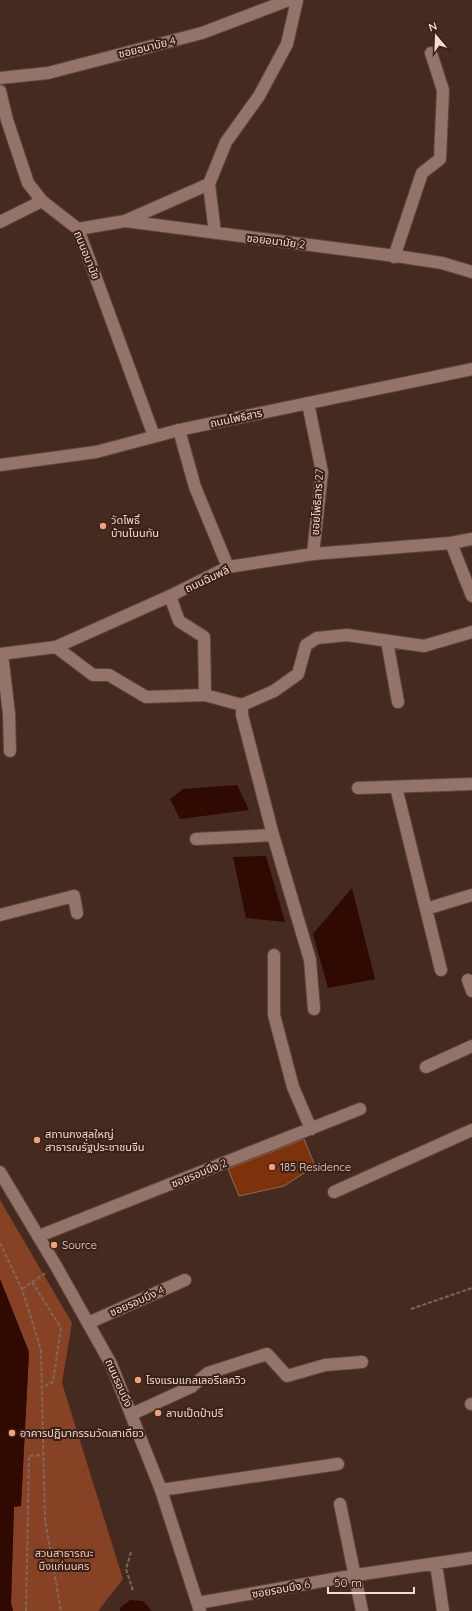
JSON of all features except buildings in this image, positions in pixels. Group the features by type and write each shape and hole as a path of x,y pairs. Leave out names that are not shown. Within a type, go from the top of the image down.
{"street":[{"name":"ซอยอนามัย 4","path":"0,78 48,73 202,33 290,0"},
{"path":"215,233 209,184 226,142 259,96 287,44 297,0"},
{"path":"394,257 422,174 440,159 443,90 431,53"},
{"name":"ถนนอนามัย","path":"0,91 2,108 28,183 42,201 78,229 154,436"},
{"path":"125,221 209,184"},
{"path":"0,222 42,201"},
{"name":"ซอยอนามัย 2","path":"78,229 125,221 442,263 472,272"},
{"name":"ถนนโพธิสาร","path":"0,465 96,452 179,430 472,369"},
{"name":"ซอยโพธิสาร 27","path":"308,403 322,472 313,554"},
{"path":"179,430 195,487 228,567"},
{"name":"ถนนฉิมพลี","path":"1,654 56,647 170,596 228,567 313,554 452,543 472,539"},
{"path":"452,543 472,596"},
{"path":"170,596 179,621 204,638 205,696"},
{"path":"56,647 92,675 109,676 146,697 205,696 242,706 274,691 298,674 306,645 317,638 347,635 424,646 472,632"},
{"path":"387,641 398,702"},
{"path":"1,654 9,714 10,752"},
{"path":"242,706 242,715 273,835 310,960 314,1008"},
{"path":"358,788 472,784"},
{"path":"396,787 441,970"},
{"path":"196,839 273,835"},
{"path":"426,909 472,895"},
{"path":"0,915 74,896 77,913"},
{"path":"274,955 274,1015 293,1087 311,1129"},
{"path":"426,1067 472,1046"},
{"name":"ซอยรอบบึง 2","path":"39,1236 360,1109"},
{"path":"334,1192 472,1130"},
{"name":"ถนนรอบบึง","path":"0,1172 39,1236 112,1364 161,1490 199,1607"},
{"name":"ซอยรอบบึง 4","path":"88,1323 185,1280"},
{"path":"132,1414 191,1387 208,1373 267,1354 287,1376 325,1365 362,1362"},
{"path":"161,1490 338,1464"},
{"path":"340,1504 356,1575 362,1611"},
{"name":"ซอยรอบบึง 6","path":"199,1607 356,1575 472,1558"},
{"path":"436,1564 444,1611"}],"path":[{"path":"0,1244 22,1289 41,1350 45,1520 62,1611"},
{"path":"22,1289 56,1266"},
{"path":"32,1282 61,1328 53,1382 41,1388"},
{"path":"411,1310 472,1288"},
{"path":"26,1611 29,1456 43,1455"},
{"path":"131,1552 126,1569 133,1591"}],"green space":[{"name":"สวนสาธารณะ บึงแก่นนคร","path":"0,1200 72,1323 62,1383 123,1579 98,1611 13,1611 11,1603 14,1506 21,1506 29,1352 0,1279"}],"shaded area":[{"path":"237,785 249,810 180,819 170,799 183,789"},
{"path":"266,856 285,922 246,918 233,857"},
{"path":"352,888 375,979 328,988 313,934"},
{"path":"0,1279 29,1352 21,1506 14,1507 11,1603 13,1611 0,1611"},
{"path":"130,1600 143,1601 152,1611 120,1611 120,1608"}],"place":[{"name":"วัดโพธิ์ บ้านโนนทัน","path":"103,526"},
{"name":"สถานกงสุลใหญ่ สาธารณรัฐประชาชนจีน","path":"37,1140"},
{"name":"185 Residence","path":"272,1167"},
{"name":"Source","path":"54,1245"},
{"name":"โรงแรมแกลเลอรีเลควิว","path":"138,1380"},
{"name":"ลาบเป็ดป๋าปรี","path":"158,1413"},
{"name":"อาคารปฏิมากรรมวัดเสาเดียว","path":"12,1433"}]}
